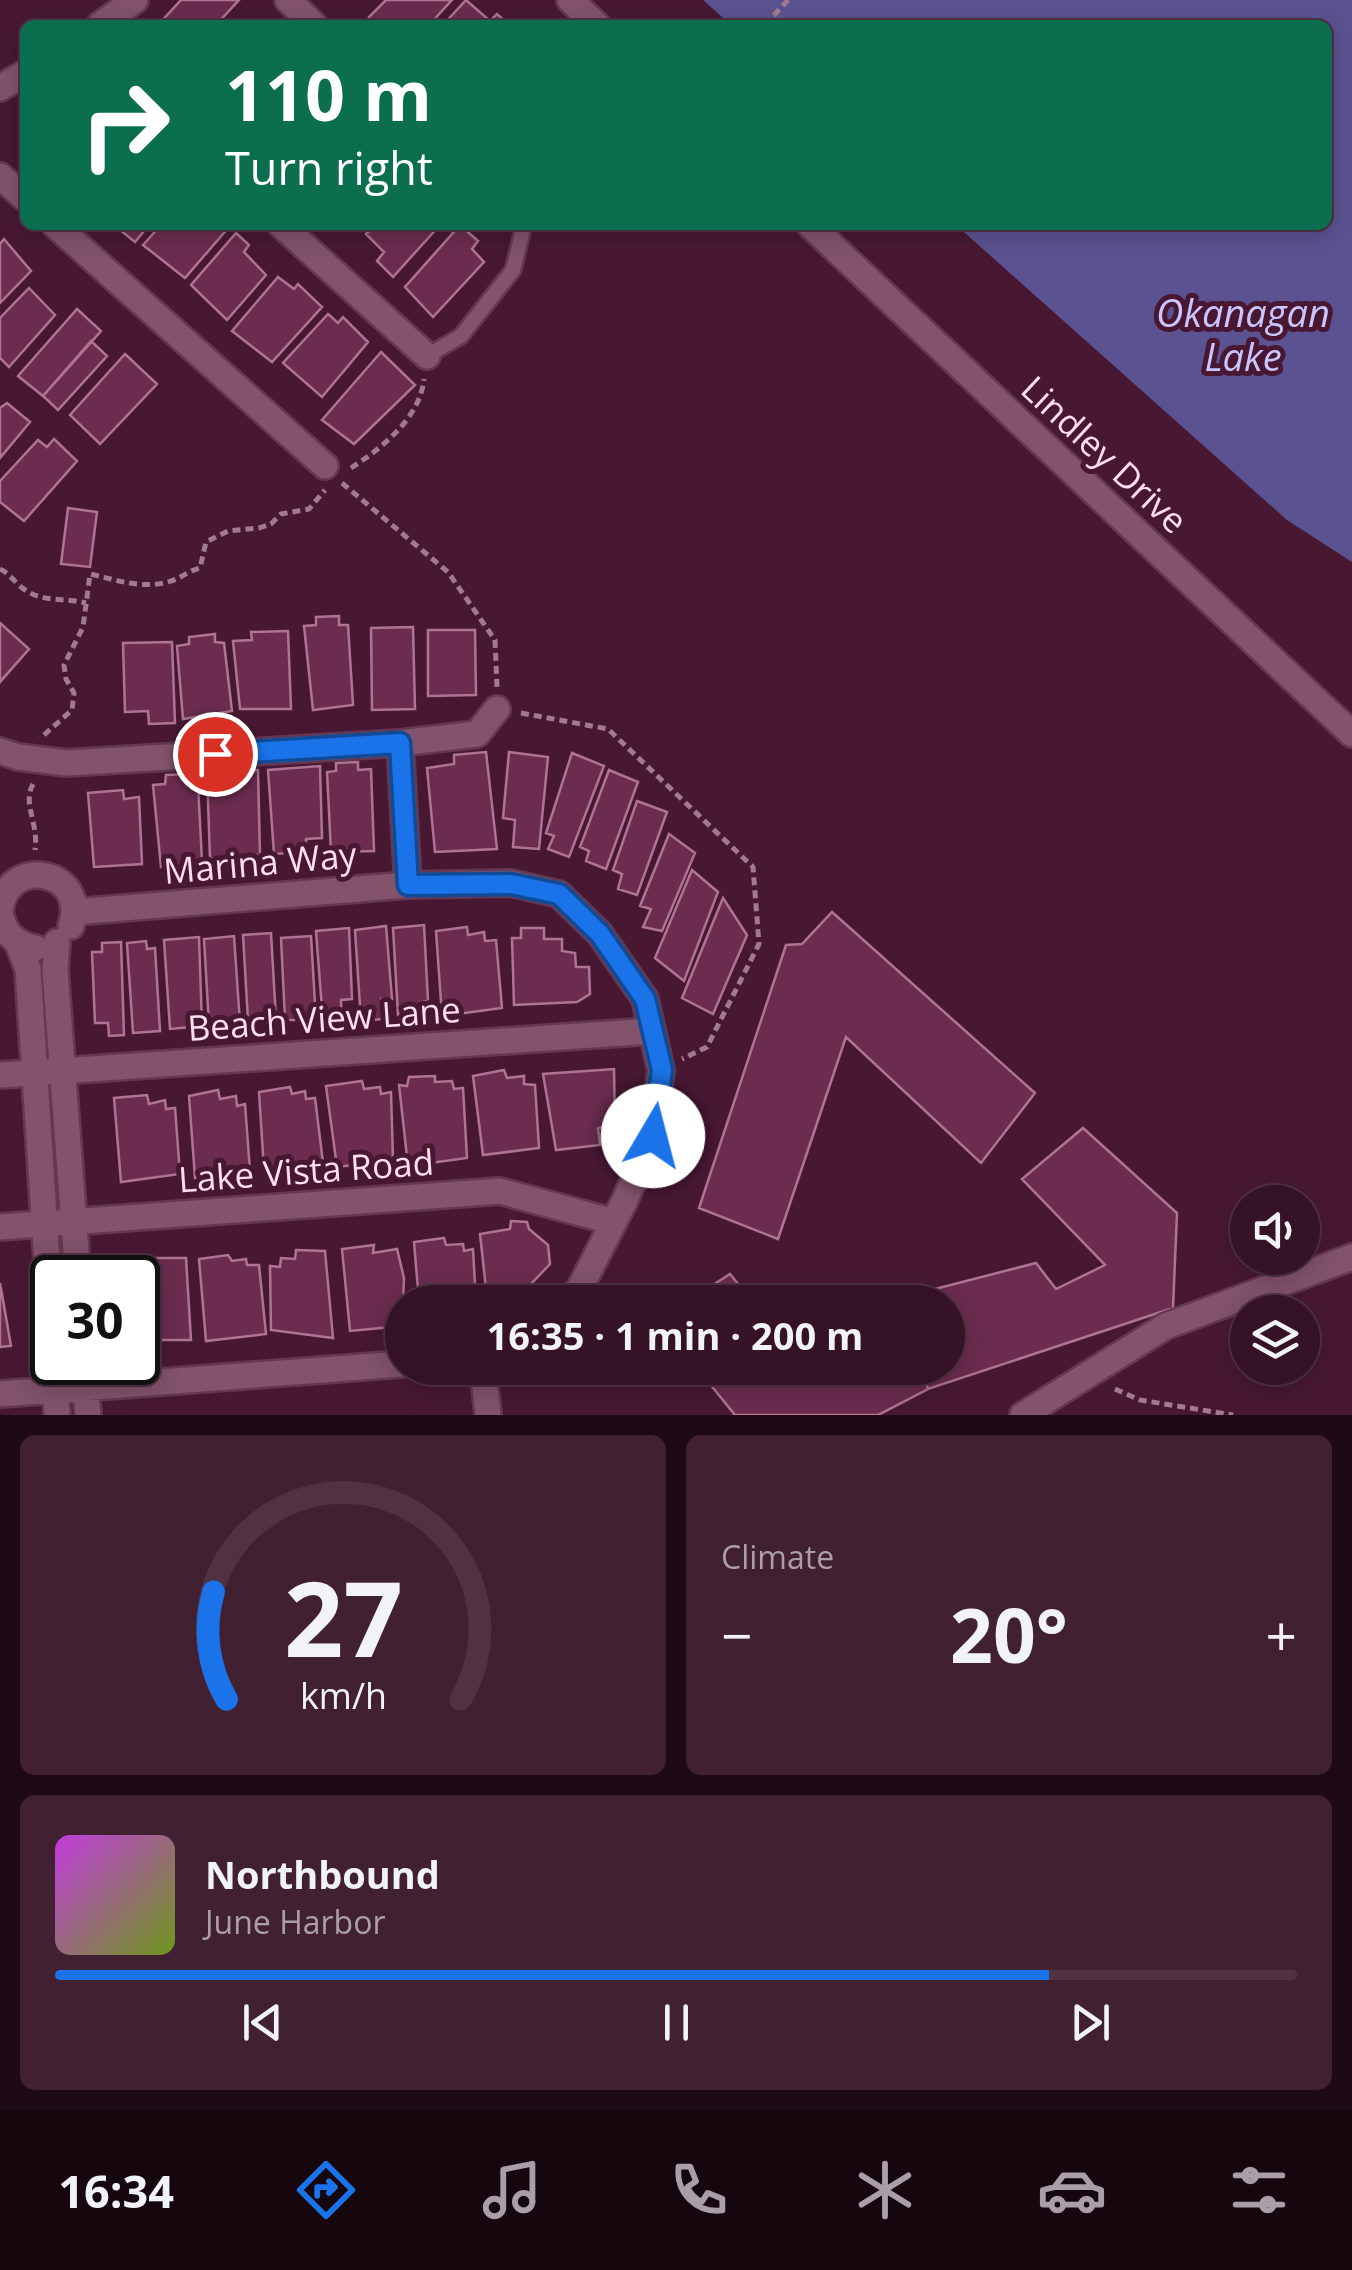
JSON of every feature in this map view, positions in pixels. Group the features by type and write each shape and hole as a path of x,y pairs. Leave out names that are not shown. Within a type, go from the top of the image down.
{"street":[{"path":"107,20 135,0"},
{"path":"288,0 309,20"},
{"path":"570,0 591,20"},
{"path":"0,176 20,194"},
{"path":"61,230 330,472"},
{"path":"286,230 427,356"},
{"name":"Lindley Drive","path":"815,230 1352,734"},
{"path":"0,751 67,763 400,743 477,734 497,709"},
{"path":"400,743 408,885"},
{"path":"18,944 43,948 67,934 74,912 66,888 56,879 32,874 20,878 7,890 0,910 8,934 18,944 28,968 47,1255"},
{"name":"Marina Way","path":"74,912 408,885 511,884 559,894 600,934 645,999 662,1070 653,1136 582,1285"},
{"path":"58,942 55,970 76,1255"},
{"name":"Beach View Lane","path":"0,1075 652,1031"},
{"name":"Lake Vista Road","path":"0,1226 500,1192 614,1222"},
{"path":"1023,1415 1166,1326 1352,1256"},
{"path":"160,1372 385,1365"},
{"path":"86,1385 88,1415"},
{"path":"485,1385 488,1415"},
{"path":"0,1394 57,1402"}],"lane":[{"path":"427,356 462,336 513,270 523,230"}],"path":[{"path":"770,20 788,0"},
{"path":"32,874 37,834 28,794 35,780 44,732 72,710 74,693 64,664 83,627 90,574 125,585 173,581 182,572 200,568 206,542 228,530 259,528 271,524 281,514 309,509 330,472 386,445 423,393 427,356"},
{"path":"330,472 448,572 458,586 496,640 497,709 608,729 754,867 759,944 707,1047 662,1070"},
{"path":"0,569 28,592 45,598 86,602"},
{"path":"1086,1376 1140,1400 1233,1415"}],"water":[{"name":"Okanagan Lake","path":"703,0 1352,0 1352,562 1287,520 962,230 1332,230 1332,20 725,20"}],"building":[{"path":"181,0 239,0 221,20 163,20"},
{"path":"386,0 452,0 434,20 369,17"},
{"path":"466,0 489,20 448,20"},
{"path":"120,230 145,230 135,242"},
{"path":"156,230 226,230 185,278 143,245"},
{"path":"370,230 435,230 393,277 377,261 384,252 366,234"},
{"path":"456,230 466,230 478,241 472,249 484,262 433,317 405,287"},
{"path":"236,233 249,245 244,252 266,275 227,320 191,285"},
{"path":"4,239 31,271 0,303 0,244"},
{"path":"278,277 294,289 298,284 322,307 272,362 232,331"},
{"path":"29,288 55,315 9,367 0,358 0,318"},
{"path":"77,309 101,331 43,396 18,376"},
{"path":"328,314 338,323 343,317 368,342 322,397 283,363"},
{"path":"91,341 107,356 58,410 43,396"},
{"path":"381,352 415,385 354,444 322,420"},
{"path":"125,354 157,384 100,444 70,415"},
{"path":"7,403 30,422 0,458 0,408"},
{"path":"54,439 77,461 24,521 0,502 0,481 38,440 47,447"},
{"path":"68,508 97,512 90,567 61,564"},
{"path":"339,616 339,625 348,625 353,705 313,710 304,626 316,625 316,617"},
{"path":"0,623 29,649 0,682"},
{"path":"413,627 415,709 372,710 371,628"},
{"path":"428,630 475,630 476,695 428,696"},
{"path":"288,631 291,709 240,709 233,641 252,640 251,632"},
{"path":"215,634 215,642 224,643 232,711 183,719 177,646 189,644 189,637"},
{"path":"172,642 175,723 149,724 148,711 125,712 123,643"},
{"path":"486,752 497,849 435,852 427,768 454,764 454,755"},
{"path":"509,752 548,757 539,849 513,847 515,820 503,818"},
{"path":"572,753 604,766 569,857 548,849 554,836 546,833"},
{"path":"358,762 358,770 371,769 374,851 331,852 327,772 336,771 336,763"},
{"path":"320,766 322,838 306,839 306,852 274,854 268,770"},
{"path":"258,770 260,855 210,859 207,772"},
{"path":"609,770 638,782 606,869 586,861 589,851 580,847"},
{"path":"187,774 187,784 198,784 202,862 161,867 153,785 165,784 166,775"},
{"path":"123,790 124,799 139,797 142,864 94,867 88,793"},
{"path":"637,801 667,812 637,895 618,889 622,874 613,870"},
{"path":"669,834 695,853 662,931 643,927 651,909 640,906"},
{"path":"692,870 718,892 684,981 655,958"},
{"path":"723,898 747,935 713,1014 682,998"},
{"path":"832,912 1035,1093 981,1163 846,1037 778,1239 699,1208 786,945 802,944"},
{"path":"424,925 428,1001 420,1002 421,1013 398,1015 393,928"},
{"path":"386,926 392,999 381,999 383,1019 361,1021 355,930"},
{"path":"467,927 468,935 484,932 485,941 496,940 502,1008 442,1016 436,931"},
{"path":"349,928 352,999 341,1000 342,1022 323,1022 316,931"},
{"path":"521,928 544,928 544,939 562,939 562,951 575,953 576,967 589,967 590,994 577,1002 514,1005 512,938 521,938"},
{"path":"271,933 276,1019 248,1021 243,935"},
{"path":"234,936 240,1023 209,1025 204,939"},
{"path":"311,936 316,1020 285,1020 281,938"},
{"path":"199,937 202,1026 170,1029 164,940"},
{"path":"146,941 147,949 155,948 160,1031 133,1033 127,943"},
{"path":"121,942 124,1035 109,1036 108,1023 95,1023 92,952 102,952 102,943"},
{"path":"614,1069 615,1126 598,1128 600,1145 556,1150 543,1074"},
{"path":"504,1070 507,1078 524,1076 524,1084 535,1085 539,1148 483,1155 473,1076"},
{"path":"435,1076 435,1082 452,1081 454,1089 463,1088 467,1158 408,1166 399,1085 407,1086 409,1077"},
{"path":"362,1081 364,1089 380,1087 381,1094 391,1092 393,1160 337,1167 326,1086"},
{"path":"290,1087 292,1094 305,1091 306,1099 315,1098 323,1163 264,1170 259,1092"},
{"path":"218,1090 220,1099 236,1096 237,1106 245,1104 250,1171 195,1178 189,1096"},
{"path":"147,1095 149,1104 165,1100 166,1109 175,1108 180,1174 121,1182 114,1098"},
{"path":"1083,1128 1177,1213 1173,1308 965,1377 965,1285 951,1285 1036,1263 1056,1289 1105,1265 1022,1179"},
{"path":"511,1221 527,1222 529,1229 548,1245 550,1264 530,1285 486,1285 480,1234 510,1229"},
{"path":"444,1238 446,1245 463,1244 464,1251 473,1249 475,1285 418,1285 414,1242"},
{"path":"374,1245 373,1253 397,1249 404,1285 385,1285 385,1328 350,1331 342,1249"},
{"path":"296,1250 325,1251 333,1338 271,1330 270,1266 280,1267 281,1258 295,1259"},
{"path":"228,1255 232,1261 246,1259 247,1265 259,1265 266,1334 206,1341 199,1259"},
{"path":"160,1258 186,1258 191,1340 160,1340"},
{"path":"730,1274 739,1285 713,1285"},
{"path":"0,1283 11,1346 0,1347"},
{"path":"711,1385 927,1385 928,1389 878,1415 735,1415"}],"route":[{"path":"215,754 400,743 408,885 511,884 559,894 600,934 645,999 662,1070 653,1136"}]}
